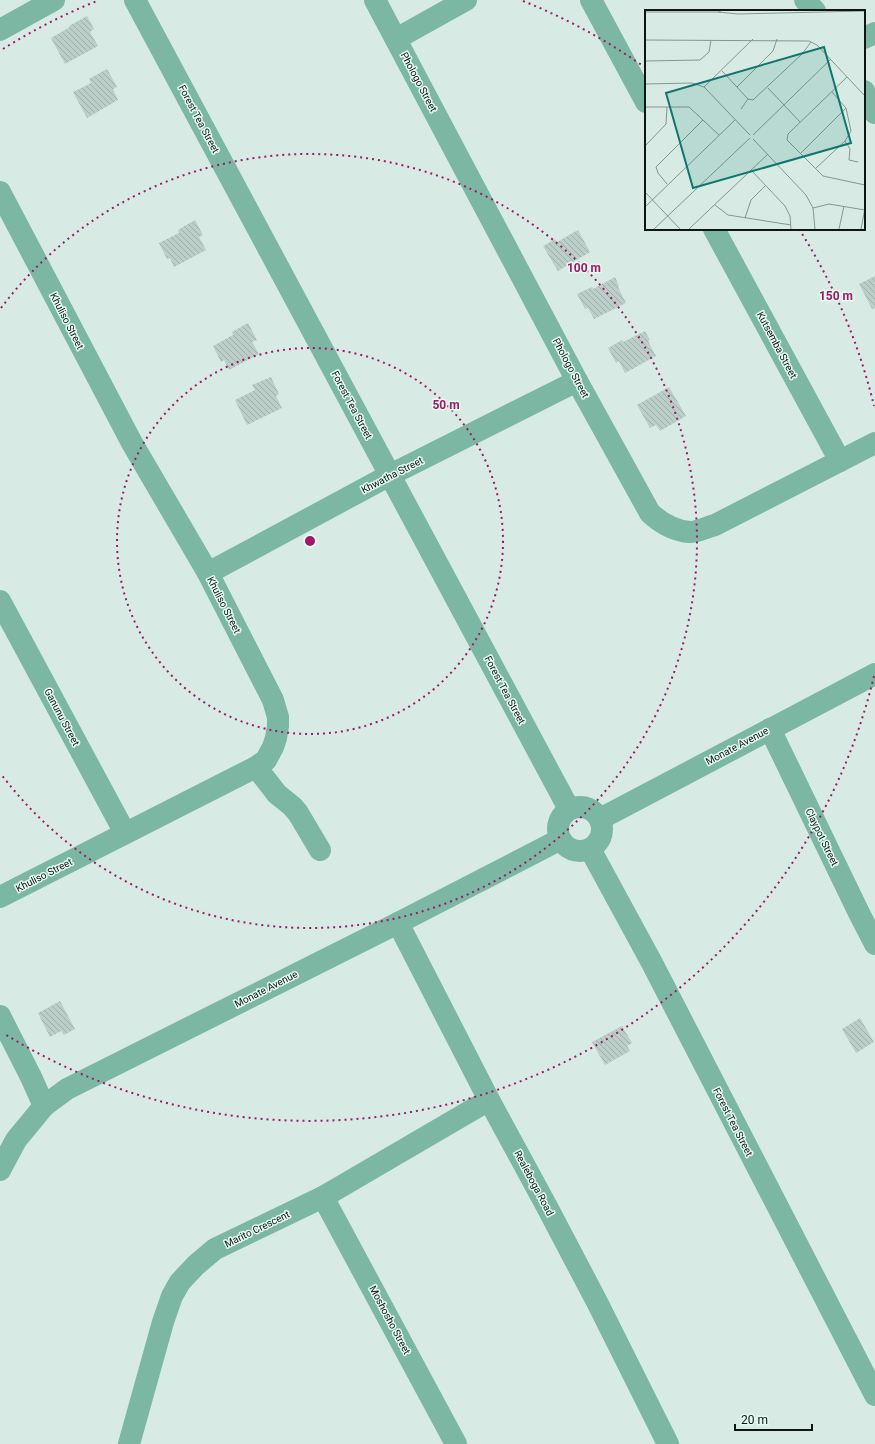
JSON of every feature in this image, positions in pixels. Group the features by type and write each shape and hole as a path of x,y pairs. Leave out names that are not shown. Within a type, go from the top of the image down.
{"street":[{"path":"0,30 54,0"},
{"name":"Forest Tea Street","path":"135,0 569,809"},
{"name":"Phologo Street","path":"375,0 650,513 661,522 676,529 691,532 715,525 875,443"},
{"path":"396,38 466,0"},
{"path":"591,0 645,100"},
{"path":"805,0 814,10"},
{"path":"865,38 875,33"},
{"path":"865,93 875,113"},
{"name":"Khuliso Street","path":"0,192 132,443 208,573 273,700 278,717 278,726 273,747 266,760 256,767 0,897"},
{"name":"Kutsemba Street","path":"715,230 840,461"},
{"name":"Khwatha Street","path":"208,573 390,475 578,381"},
{"name":"Ganunu Street","path":"0,601 124,833"},
{"name":"Monate Avenue","path":"600,819 875,674"},
{"name":"Claypot Street","path":"770,729 867,911 875,944"},
{"path":"256,767 277,794 298,813 320,850"},
{"path":"576,806 590,808 600,819 602,827 601,836 597,844 590,849 581,852 573,851 559,840 557,831 558,822 562,815 569,809 576,806"},
{"name":"Monate Avenue","path":"0,1170 16,1140 44,1106 67,1088 398,923 559,840"},
{"name":"Forest Tea Street","path":"590,849 652,963 875,1396"},
{"name":"Realeboga Road","path":"398,923 489,1100 572,1254 668,1444"},
{"path":"0,1016 44,1106"},
{"name":"Marito Crescent","path":"129,1444 163,1322 172,1296 180,1282 196,1265 215,1249 323,1197 489,1100"},
{"name":"Moshosho Street","path":"323,1197 456,1444"}],"building":[{"path":"87,16 94,29 90,32 98,46 65,64 51,38"},
{"path":"107,69 117,87 113,89 118,100 87,118 73,92 91,83 89,79"},
{"path":"195,220 203,235 199,237 206,250 174,267 170,258 167,259 159,243 179,233 178,230"},
{"path":"578,230 590,252 558,271 543,246 555,239 557,242"},
{"path":"875,276 875,308 872,309 859,284"},
{"path":"615,277 626,303 594,319 588,308 585,309 577,294 592,287 593,289"},
{"path":"248,323 257,340 252,342 259,354 229,370 224,360 221,362 213,346 233,335 232,332"},
{"path":"645,331 650,340 648,341 656,356 625,373 619,361 616,363 608,348 622,340 623,342"},
{"path":"271,377 279,394 276,396 282,408 247,425 235,400 255,390 252,385"},
{"path":"669,387 686,416 660,431 656,425 650,428 637,405"},
{"path":"60,1001 75,1029 64,1035 61,1031 50,1037 38,1013"},
{"path":"860,1018 874,1042 856,1053 842,1029"},
{"path":"622,1026 632,1043 627,1046 630,1051 605,1065 592,1042"}]}
